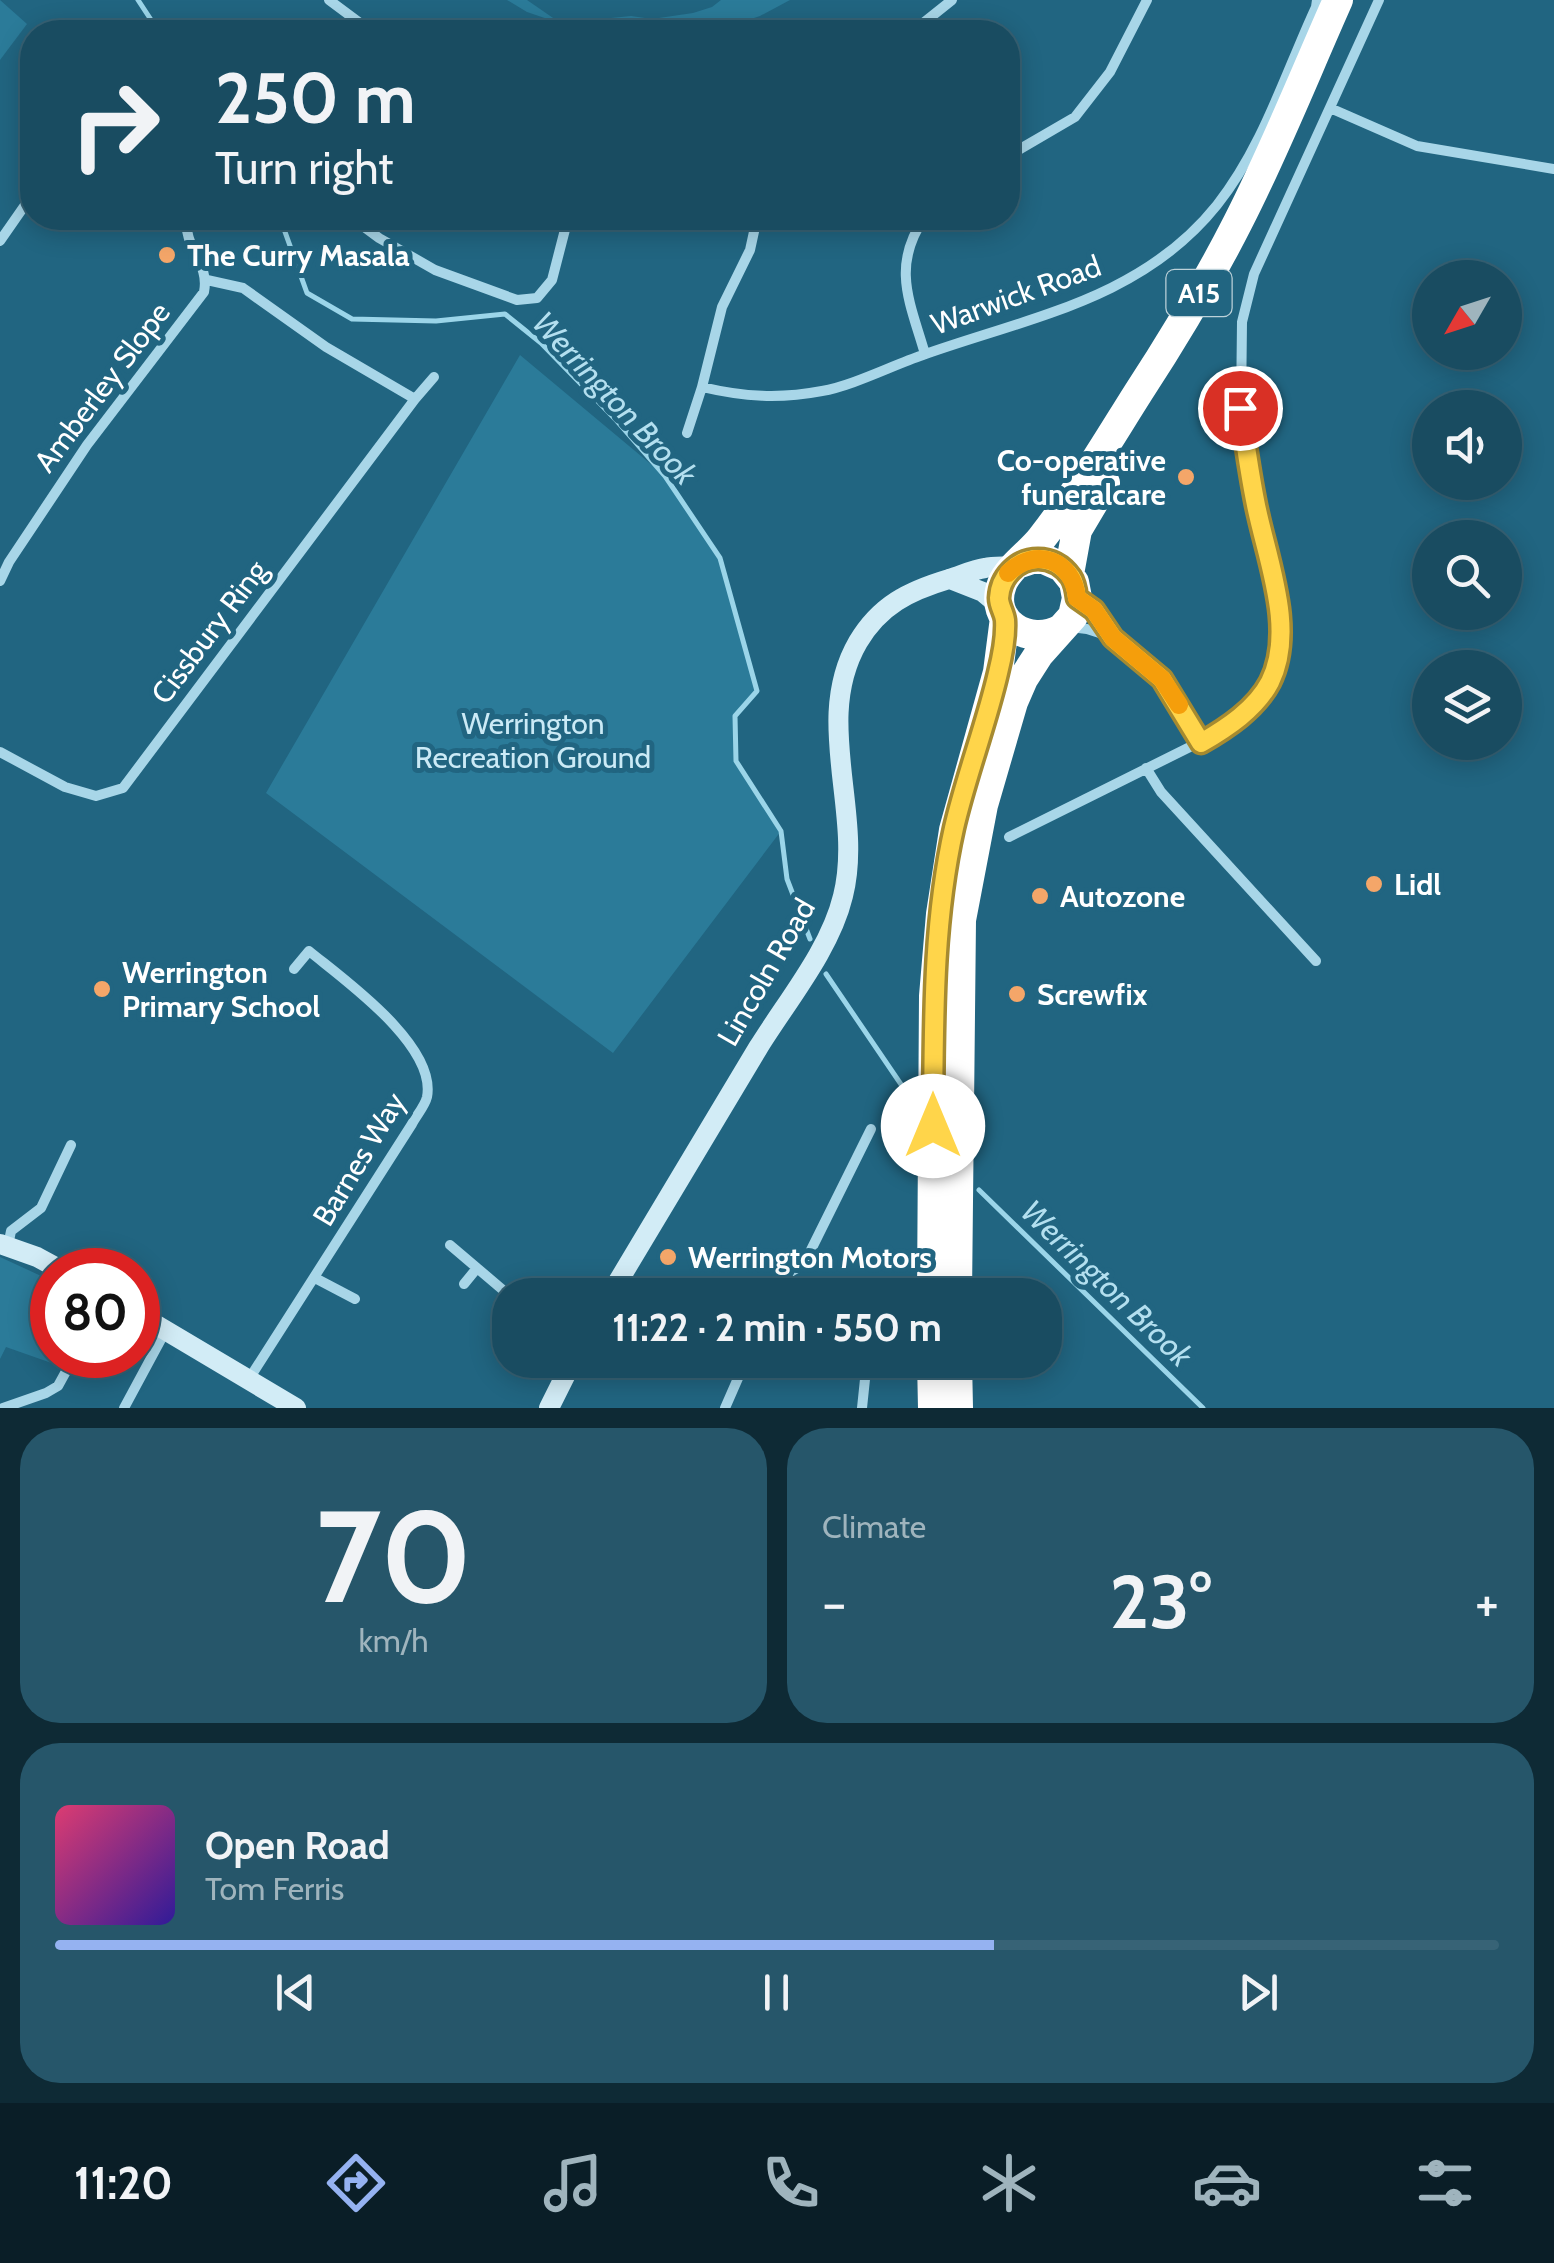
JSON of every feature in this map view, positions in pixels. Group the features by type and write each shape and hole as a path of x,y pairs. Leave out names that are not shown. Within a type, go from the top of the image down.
{"highway":[{"name":"A15","path":"932,1278 934,996 941,914 954,830 993,729 1002,585 1007,574 1040,542 1068,503 1186,317 1260,175 1338,0"},
{"name":"A15","path":"993,729 1038,654 1073,616 1072,547 1084,516 1162,395 1248,246 1360,0"},
{"path":"1017,565 1032,559 1054,562 1073,586"},
{"path":"1003,613 1012,626 1032,636 1063,628"},
{"name":"A15","path":"957,1278 961,920 983,806 983,763"},
{"path":"932,1378 933,1408"},
{"path":"957,1378 958,1408"}],"street":[{"path":"328,0 353,20"},
{"path":"927,20 952,0"},
{"path":"1020,149 1075,117 1110,72 1147,0"},
{"name":"Warwick Road","path":"702,388 761,398 826,391 1113,289 1168,256 1216,206 1242,168 1261,133 1317,0"},
{"path":"1009,838 1222,731 1255,703 1270,680 1279,651 1280,618 1255,503 1240,408 1242,322 1254,274 1379,0"},
{"path":"1330,108 1418,146 1554,169"},
{"path":"0,241 20,212"},
{"path":"186,230 207,280 243,288 326,346 415,399"},
{"path":"368,230 435,270 517,300 537,298 552,280 565,230"},
{"path":"687,433 722,307 750,250 754,230"},
{"path":"917,230 908,246 904,274 926,354"},
{"name":"Amberley Slope","path":"0,582 9,562 78,458 204,292 207,280"},
{"name":"Cissbury Ring","path":"0,752 65,787 96,796 123,788 434,377"},
{"name":"Lincoln Road","path":"620,1278 815,958 837,915 848,863 839,712 842,684 856,645 880,614 922,586 984,568 1017,565"},
{"path":"950,579 983,592 1003,613"},
{"path":"1073,586 1113,638 1162,679 1201,743"},
{"path":"1063,628 1087,629 1113,638"},
{"path":"1146,768 1161,792 1316,960"},
{"name":"Barnes Way","path":"249,1379 427,1096 413,1048 386,1015 309,951 294,968"},
{"path":"782,1278 804,1264 872,1129"},
{"path":"30,1254 4,1245 12,1231 42,1208 71,1145"},
{"path":"450,1245 492,1281"},
{"path":"464,1284 477,1268"},
{"path":"315,1278 355,1300"},
{"path":"160,1329 296,1408"},
{"path":"124,1408 165,1332"},
{"path":"2,1408 46,1394 62,1378"},
{"path":"549,1408 564,1378"},
{"path":"725,1408 738,1378"},
{"path":"862,1408 865,1378"}],"green space":[{"path":"0,0 22,20 20,33 0,60"},
{"path":"507,0 527,0 556,20 551,20"},
{"path":"721,0 790,0 748,20 605,20 693,13"},
{"name":"Werrington Recreation Ground","path":"520,355 665,476 720,558 757,691 735,716 736,761 781,831 613,1053 266,793"},
{"path":"0,1257 30,1271 30,1355 6,1347 0,1359"}],"waterway":[{"name":"Werrington Brook","path":"138,0 151,20"},
{"name":"Werrington Brook","path":"284,230 307,293 352,319 436,321 505,314 541,343 665,476 720,558 757,691 735,716 736,761 781,831 787,879 810,939"},
{"name":"Werrington Brook","path":"826,974 913,1102"},
{"name":"Werrington Brook","path":"979,1190 1203,1408"}],"slow traffic":[{"path":"1008,573 1032,559 1044,559 1062,567 1074,582 1077,598 1094,610 1113,638 1162,679 1179,705"}],"place":[{"name":"The Curry Masala","path":"167,255"},
{"name":"Co-operative funeralcare","path":"1186,477"},
{"name":"Lidl","path":"1374,884"},
{"name":"Autozone","path":"1040,896"},
{"name":"Werrington Primary School","path":"102,989"},
{"name":"Screwfix","path":"1017,994"},
{"name":"Werrington Motors","path":"668,1257"}],"route":[{"path":"933,1126 934,996 941,914 954,830 998,672 1005,618 1000,608 1002,585 1015,566 1032,559 1044,559 1062,567 1074,582 1077,598 1094,610 1113,638 1162,679 1201,743 1222,731 1255,703 1270,680 1279,651 1280,618 1255,503 1240,408"}]}
